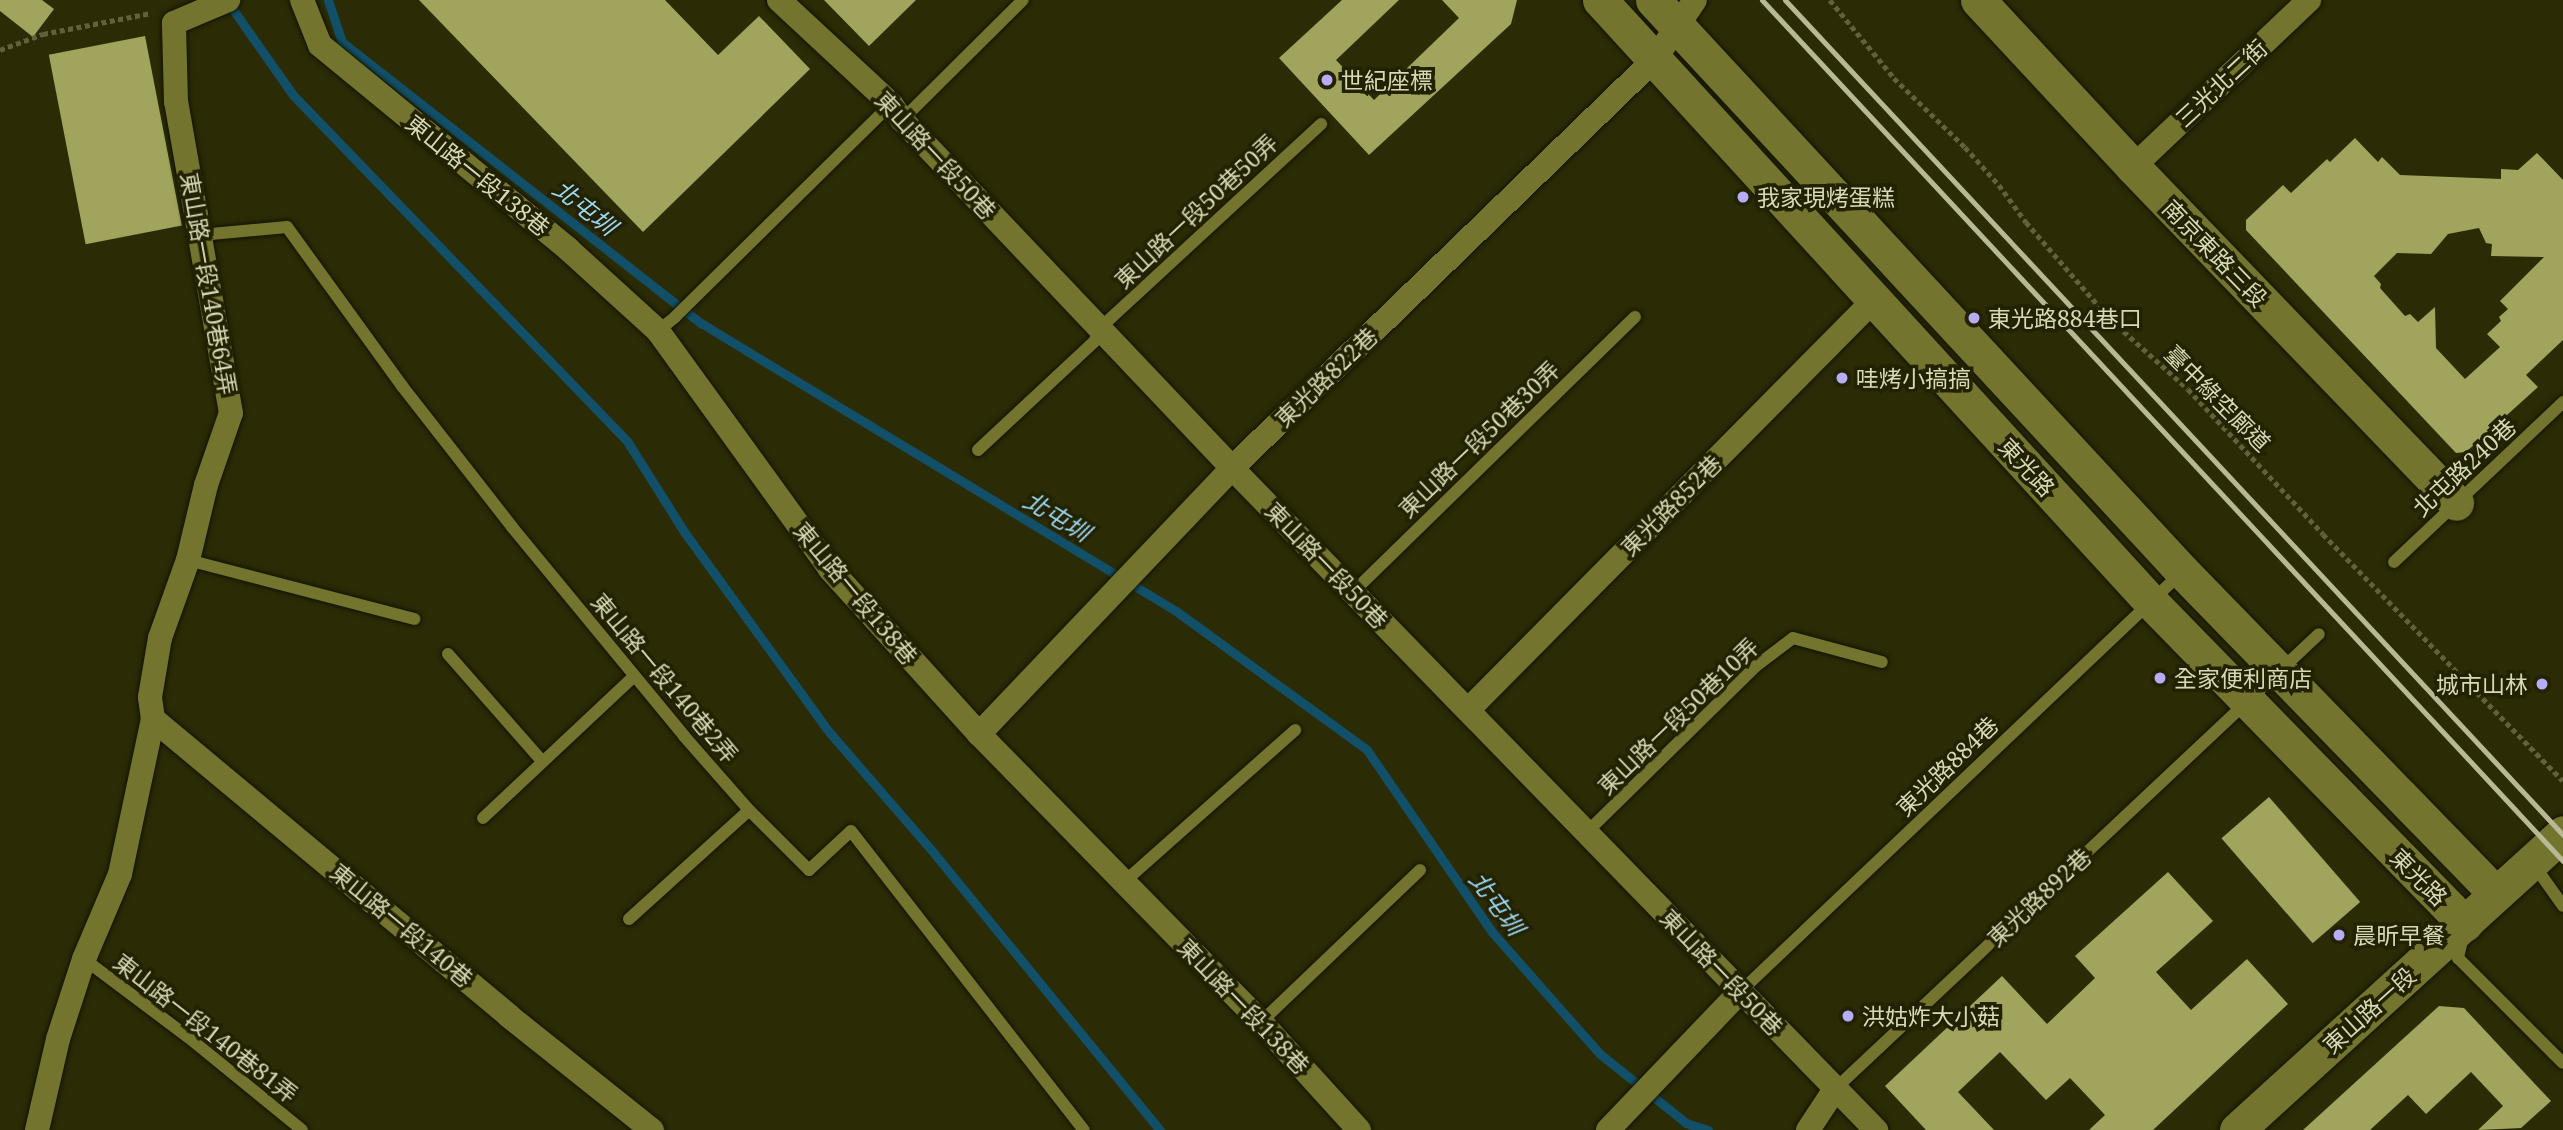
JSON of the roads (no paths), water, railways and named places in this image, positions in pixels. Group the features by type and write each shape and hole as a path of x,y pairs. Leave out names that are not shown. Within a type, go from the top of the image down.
{"street":[{"name":"東山路一段140巷64弄","path":"37,1130 58,1039 84,959 120,874 153,719 150,697 160,638 188,560 206,485 231,413 176,102 174,23 228,0"},
{"name":"東山路一段138巷","path":"302,0 320,45 568,249 666,324 830,569 979,734 1261,1022 1359,1130"},
{"name":"東山路一段50巷","path":"779,0 897,112 1232,468 1876,1130"},
{"name":"東光路","path":"1600,0 2150,601 2465,924"},
{"name":"東光路","path":"1653,0 1686,14 2182,571 2496,894"},
{"name":"南京東路三段","path":"1978,0 2133,167 2456,503"},
{"name":"三光北二街","path":"2133,167 2309,0"},
{"name":"東光路822巷","path":"979,734 1232,468 1656,59 1686,14"},
{"name":"東光路852巷","path":"1468,710 1874,300"},
{"name":"東山路一段140巷","path":"153,719 509,1016 652,1130"},
{"name":"東山路一段","path":"2237,1130 2563,833"},
{"path":"1608,1130 1741,991"},
{"name":"東光路892巷","path":"1808,1130 1835,1089"}],"lane":[{"path":"666,324 1023,0"},
{"name":"東山路一段50巷50弄","path":"978,450 1094,342 1100,328 1321,124"},
{"name":"東山路一段140巷2弄","path":"200,235 287,227 402,386 634,676 750,810 809,870 851,831 1084,1130"},
{"name":"東山路一段50巷30弄","path":"1353,592 1635,317"},
{"name":"北屯路240巷","path":"2394,562 2563,402"},
{"path":"188,560 388,610 414,619"},
{"name":"東光路884巷","path":"1741,991 2182,571"},
{"name":"東光路892巷","path":"1835,1089 2319,634"},
{"name":"東山路一段50巷10弄","path":"1587,832 1756,666 1793,639 1882,662"},
{"path":"448,654 542,761"},
{"path":"483,818 634,676"},
{"path":"1124,882 1295,730"},
{"path":"629,919 750,810"},
{"path":"2532,861 2563,906"},
{"path":"1261,1022 1420,870"},
{"path":"2465,924 2458,958 2563,1063"},
{"name":"東山路一段140巷81弄","path":"84,959 188,1037 302,1130"}],"waterway":[{"name":"北屯圳","path":"328,0 342,42 701,323 1176,611 1367,750 1492,932 1600,1054 1686,1123 1708,1130"},
{"name":"北屯圳","path":"227,1 293,95 627,441 685,533 830,733 933,852 1160,1130"}],"railway":[{"path":"1762,0 2563,861"},
{"path":"1785,0 2563,835"}],"place":[{"name":"世紀座標","path":"1327,80"},
{"name":"我家現烤蛋糕","path":"1743,197"},
{"name":"東光路884巷口","path":"1974,318"},
{"name":"哇烤小搞搞","path":"1842,378"},
{"name":"全家便利商店","path":"2160,678"},
{"name":"城市山林","path":"2542,684"},
{"name":"晨昕早餐","path":"2339,935"},
{"name":"洪姑炸大小菇","path":"1848,1016"}]}
